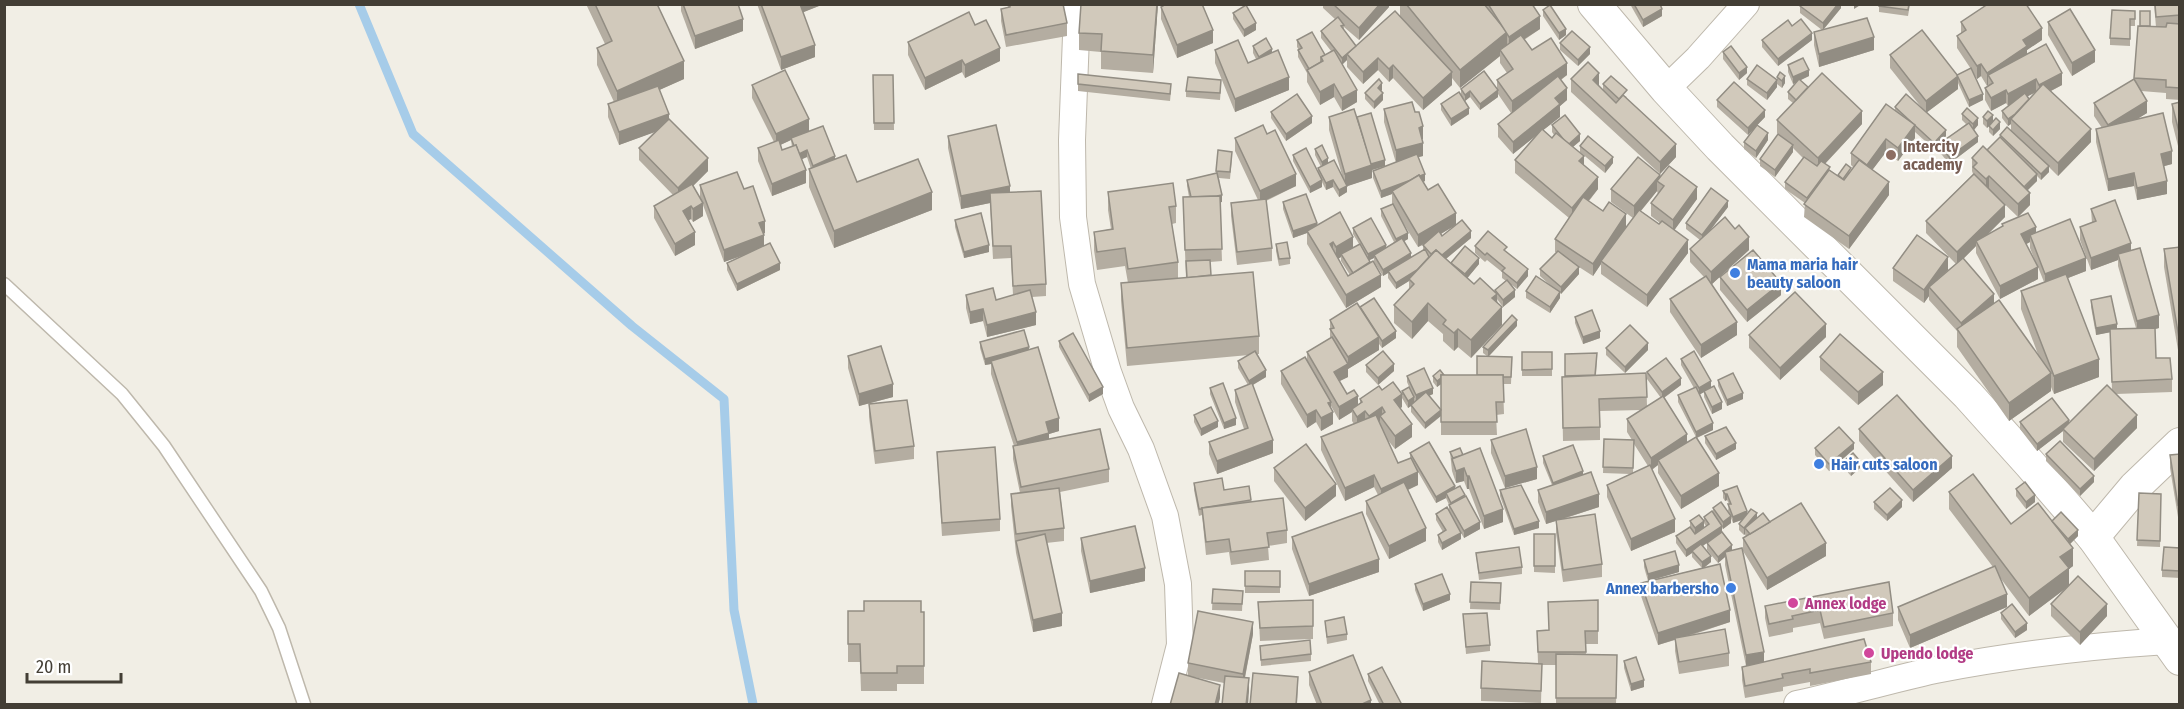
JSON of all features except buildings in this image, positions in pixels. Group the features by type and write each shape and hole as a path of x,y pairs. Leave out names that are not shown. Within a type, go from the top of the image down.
{"street":[{"path":"1073,4 1076,36 1072,140 1073,217 1082,284 1108,372 1121,408 1141,449 1158,497 1173,552 1178,584 1180,645 1165,705"},
{"path":"1594,4 1666,89 1720,147 1968,395 2093,537 2173,650"},
{"path":"1666,89 1698,58 1746,4"},
{"path":"2093,537 2135,487 2180,444"},
{"path":"1797,705 1965,665 2102,645 2173,650"}],"lane":[{"path":"4,284 123,394 164,446 261,591 279,628 304,705"}],"waterway":[{"path":"359,4 413,134 632,326 724,399 734,610 753,704"}],"place":[{"name":"Intercity academy","path":"1891,155"},
{"name":"Mama maria hair beauty saloon","path":"1735,273"},
{"name":"Hair cuts saloon","path":"1819,464"},
{"name":"Annex barbersho","path":"1731,588"},
{"name":"Annex lodge","path":"1793,603"},
{"name":"Upendo lodge","path":"1869,653"}]}
